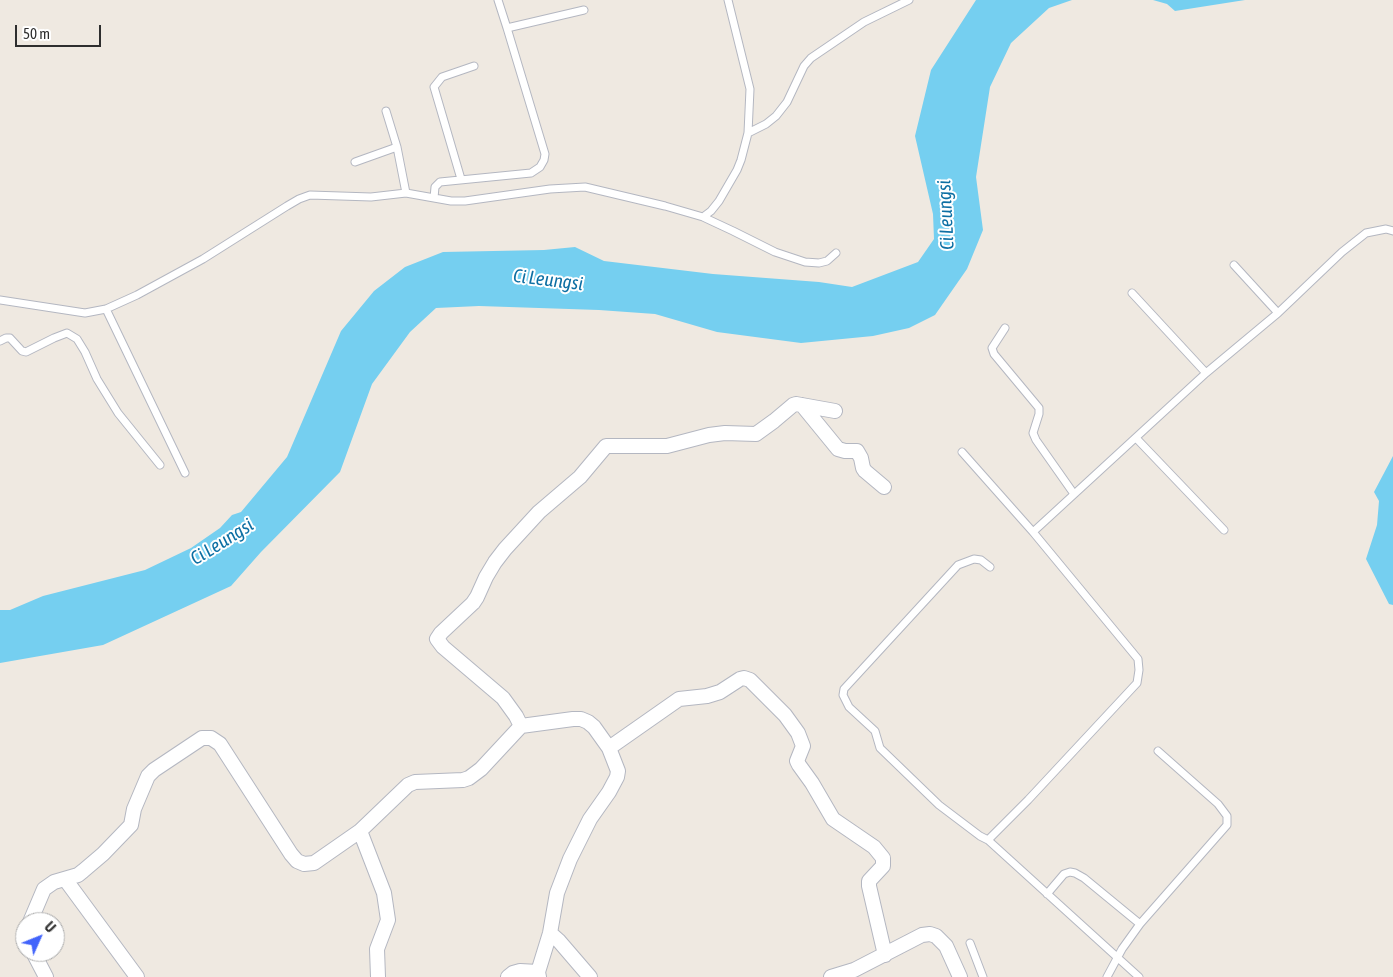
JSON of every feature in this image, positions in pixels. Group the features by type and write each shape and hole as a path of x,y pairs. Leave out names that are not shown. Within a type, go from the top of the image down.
{"street":[{"path":"521,726 503,698 443,647 437,639 441,632 473,603 486,577 505,549 539,512 580,477 606,446 667,446 709,435 725,433 756,434 793,405 835,412"},
{"path":"802,405 838,449 857,451 862,458 865,472 884,487"},
{"path":"609,748 679,699 707,696 720,692 740,678 750,680 785,715 798,733 803,746 797,761 833,819 874,847 883,858 883,866 869,881 869,886 885,955"},
{"path":"34,912 44,889 54,882 83,871 103,854 131,825 134,809 148,776 202,738 211,738 220,744 297,861 304,864 314,863 360,831 408,785 415,782 463,780 469,778 481,769 521,726 581,719 594,727 609,748 617,764 617,777 590,819 570,859 558,893 550,933 538,974 520,971 508,977"},
{"path":"360,831 384,893 388,920 377,948 378,977"},
{"path":"65,879 136,977"},
{"path":"550,933 590,977"},
{"path":"831,977 854,970 922,935 930,934 936,936 946,946 960,977"},
{"path":"38,962 46,977"}],"lane":[{"path":"434,198 435,187 440,182 531,173 544,160 545,154 498,0"},
{"path":"702,217 712,211 732,179 741,160 748,133 750,89 728,0"},
{"path":"748,133 766,124 776,116 787,102 804,66 811,58 864,22 909,0"},
{"path":"507,28 584,10"},
{"path":"461,179 434,87 436,82 442,77 474,66"},
{"path":"386,111 397,147 406,193"},
{"path":"355,162 397,147"},
{"path":"0,300 85,313 106,309 137,295 203,259 299,199 310,195 371,197 406,193 451,201 465,201 550,189 585,187 666,206 702,217 755,243 796,260 819,263 827,261 836,253"},
{"path":"1033,532 1206,373 1278,313 1342,252 1366,233 1386,229 1393,231"},
{"path":"1234,265 1278,313"},
{"path":"1132,293 1206,373"},
{"path":"106,309 185,473"},
{"path":"1005,328 992,348 994,354 1039,408 1033,433 1074,494"},
{"path":"0,341 10,338 26,352 67,333 76,339 85,352 97,380 118,413 160,465"},
{"path":"1136,438 1224,530"},
{"path":"962,452 1033,532 1138,659 1139,670 1136,682 1028,800 988,840"},
{"path":"990,567 981,560 974,559 958,565 844,689 843,695 849,706 875,731 880,748 939,805 988,840 1139,977"},
{"path":"1107,977 1117,957 1140,924 1228,825 1227,816 1218,804 1158,752"},
{"path":"1047,894 1064,874 1075,873 1084,878 1140,924"},
{"path":"970,943 983,977"}],"water":[{"name":"Ci Leungsi","path":"976,0 1072,0 1049,8 1011,43 990,87 976,177 983,230 967,269 935,315 909,328 873,336 801,343 717,332 655,314 479,306 436,308 410,332 372,384 340,472 261,552 231,586 103,645 0,663 0,610 10,610 43,596 145,570 191,548 220,528 232,515 241,512 287,457 341,331 374,291 405,267 443,252 544,250 575,247 604,261 713,274 819,282 852,287 918,262 934,239 933,214 915,136 931,70"},
{"path":"1153,0 1245,0 1175,11 1167,4"},
{"path":"1393,456 1393,605 1389,604 1366,559 1377,525 1379,501 1374,492"}]}
